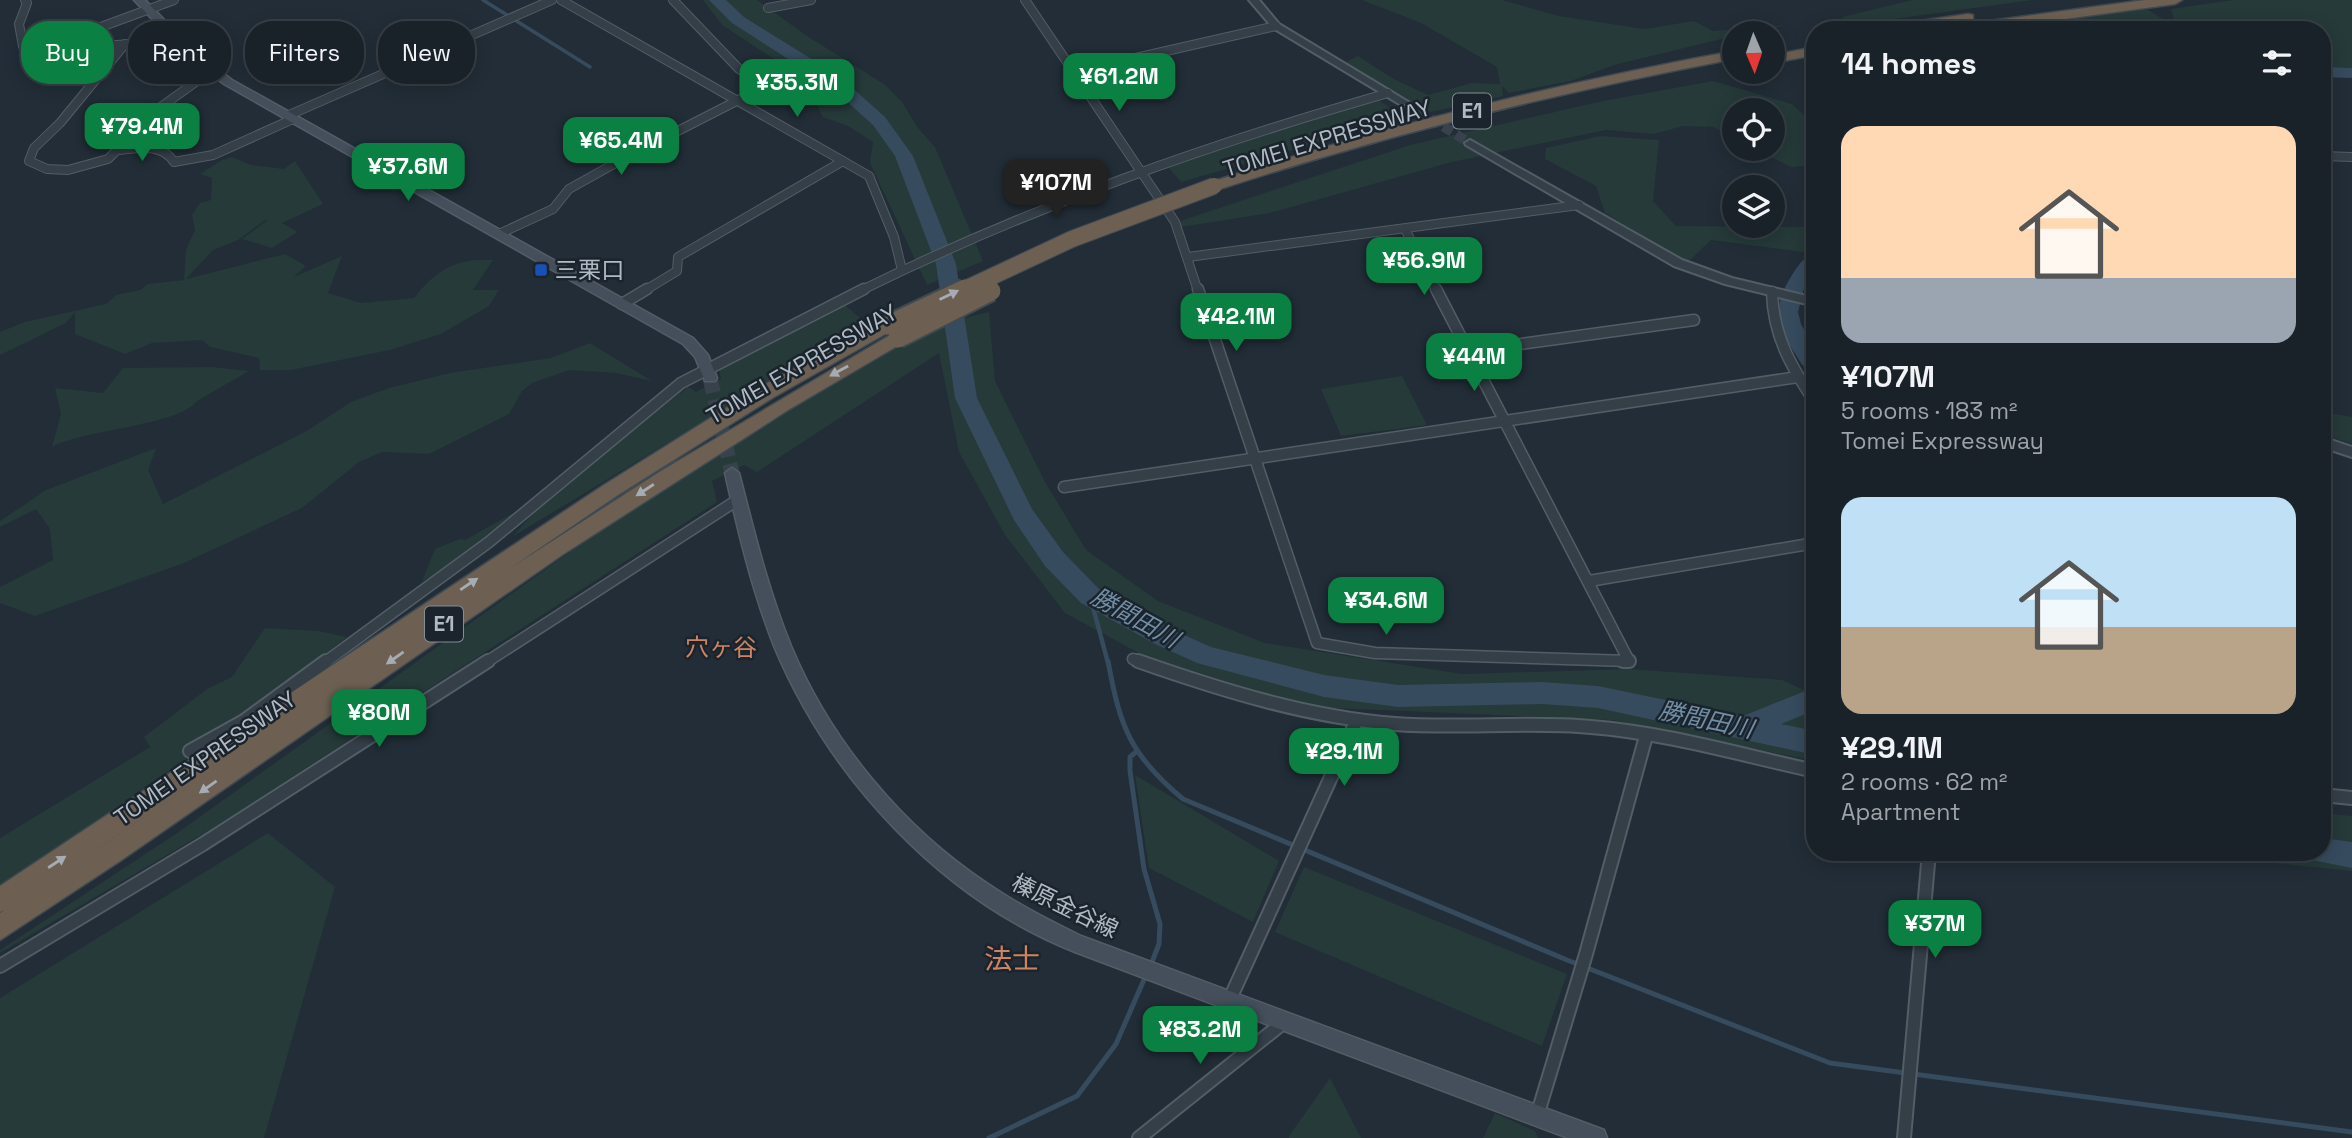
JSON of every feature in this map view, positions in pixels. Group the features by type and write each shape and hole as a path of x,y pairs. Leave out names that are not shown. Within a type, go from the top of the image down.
{"highway":[{"path":"1951,21 2100,0"},
{"path":"2019,21 2175,0"},
{"path":"1785,46 1806,42"},
{"path":"1785,57 1806,53"},
{"name":"TOMEI EXPRESSWAY","path":"0,900 611,489 767,392 893,332 1218,191 1405,128 1505,103 1722,58"},
{"name":"TOMEI EXPRESSWAY","path":"1218,191 1449,128 1611,90 1722,68"},
{"name":"TOMEI EXPRESSWAY","path":"0,928 579,533 893,332"}],"main road":[{"path":"144,5 159,21"},
{"path":"231,83 688,341 701,355 708,373"},
{"name":"榛原金谷線","path":"733,473 765,598 783,648 841,755 872,792 969,882 1021,915 1075,943 1596,1138"}],"street":[{"path":"21,44 20,15 27,3 25,0"},
{"path":"107,21 144,5 174,0"},
{"path":"120,150 160,149 173,157 174,162 213,155 552,0"},
{"path":"561,0 869,176 894,237 902,270"},
{"path":"499,234 553,209 569,189 760,89 761,83 739,69 673,0"},
{"path":"768,8 811,0"},
{"path":"1025,0 1175,222 1317,643 1375,653 1629,661 1405,229"},
{"path":"1254,0 1276,26 1405,103"},
{"path":"1074,72 1276,26"},
{"path":"114,44 128,44"},
{"path":"125,44 106,70 34,148 29,161 48,169 73,169 107,160 120,150 143,122 194,84"},
{"path":"190,751 244,721 489,542 681,383 708,373 902,270 961,243 1140,170 1388,93"},
{"path":"1470,143 1678,263 1729,281 1806,298"},
{"path":"2331,156 2352,157"},
{"path":"622,304 677,271 678,257 843,161"},
{"path":"1188,257 1579,205"},
{"path":"1772,292 1771,311 1776,337 1806,389"},
{"path":"1470,351 1694,320"},
{"path":"1064,487 1798,377"},
{"path":"2331,445 2352,452"},
{"path":"0,966 203,844 739,499"},
{"path":"1588,581 1806,545"},
{"path":"1133,659 1220,690 1295,710 1357,720 1431,726 1610,729 1806,769"},
{"path":"1229,1001 1357,720"},
{"path":"1537,1116 1586,954 1646,736"},
{"path":"2331,796 2352,798"},
{"path":"1903,1138 1928,861"},
{"path":"1139,1138 1284,1022"}],"green space":[{"path":"703,0 757,0 807,36 884,84 902,102 918,128 935,147 983,261 927,285 870,163 873,142 848,126 823,117 807,87 792,71 722,25"},
{"path":"1362,0 1502,0 1559,16 1644,29 1694,21 1713,31 1722,30 1722,39 1614,65 1571,81 1509,93 1502,86 1503,96 1431,112 1344,63 1358,56 1392,78 1428,95 1472,83 1500,84 1497,67 1421,23"},
{"path":"1913,0 2033,0 1879,21 1845,21 1842,17"},
{"path":"2234,0 2352,0 2352,77 2331,78 2331,21 2174,21 2171,9"},
{"path":"2147,9 2166,21 2060,21"},
{"path":"1713,81 1771,98 1722,98 1722,132 1713,127 1683,126 1654,134 1606,130 1452,162 1270,213 1181,227 1180,221 1410,145 1603,101"},
{"path":"1377,99 1405,118 1181,182 1168,167"},
{"path":"1785,102 1792,104 1806,117 1806,166 1791,167 1779,161 1785,161"},
{"path":"1600,136 1659,140 1653,201 1676,226 1722,226 1722,238 1785,238 1785,227 1806,227 1806,252 1711,240 1687,263 1605,213 1596,186 1545,159 1546,148"},
{"path":"232,157 251,165 284,169 295,161 323,204 282,223 298,232 272,248 242,239 268,220 265,220 238,240 213,250 186,279 285,254 306,266 294,277 342,256 328,293 361,303 414,298 430,280 448,268 468,261 493,260 473,290 499,290 489,306 441,334 390,350 291,370 260,370 259,358 210,347 202,340 152,343 125,354 75,334 75,312 66,323 0,355 0,332 25,322 106,304 116,295 140,290 148,284 184,280 186,250 195,230 192,215 200,203 211,200 212,178 200,174"},
{"path":"845,305 866,323 512,537 550,495 688,387 696,392 721,379 719,369"},
{"path":"989,312 995,381 1044,480 1086,550 1158,601 1265,643 1462,674 1629,669 1782,680 1806,691 1806,759 1612,720 1309,707 1146,657 1065,613 1005,535 959,452 939,353 757,472 744,465 712,481 717,502 213,828 0,953 0,950 180,831 602,529 780,413 935,325"},
{"path":"590,343 652,381 616,373 569,370 532,383 522,391 509,414 429,454 382,452 359,462 302,508 184,563 35,616 0,603 0,587 53,560 50,529 36,509 0,527 0,521 46,490 156,448 148,470 163,504 305,432 351,402 389,388 450,373 551,358"},
{"path":"212,367 249,371 171,416 52,447 61,414 55,388 103,393 123,368"},
{"path":"1402,376 1427,425 1341,436 1321,389"},
{"path":"2331,414 2352,417 2352,444 2331,437"},
{"path":"522,508 462,558 422,581 435,549 460,539 465,540"},
{"path":"265,628 319,631 347,637 227,731 0,887 0,838 150,747 144,737 207,689 232,677"},
{"path":"1135,775 1279,861 1253,922 1149,868"},
{"path":"2331,814 2352,816 2352,871 2260,861 2331,861"},
{"path":"268,833 335,887 264,1138 0,1138 0,998"},
{"path":"1304,867 1567,974 1542,1046 1275,932"},
{"path":"1330,1078 1361,1138 1289,1138 1289,1136"},
{"path":"1495,1113 1535,1131 1538,1138 1483,1138"}],"waterway":[{"path":"483,0 590,67"},
{"name":"勝間田川","path":"717,0 738,20 833,80 879,121 904,156 946,264 966,398 1022,514 1054,559 1090,596 1164,637 1206,656 1324,686 1398,696 1542,693 1598,697 1743,728"},
{"path":"2331,72 2352,73"},
{"path":"1806,269 1794,288 1788,312 1790,324 1806,354"},
{"path":"1090,596 1108,663"},
{"path":"1108,661 1117,704 1130,738 1151,768 1183,799 1567,960 1830,1063 2352,1132"},
{"path":"1743,728 1806,702"},
{"name":"勝間田川","path":"1743,728 1806,741"},
{"path":"1136,752 1130,757 1130,771 1144,869 1160,924 1159,944 1150,967"},
{"name":"勝間田川","path":"2331,852 2352,855"},
{"path":"989,1138 1077,1096 1116,1044 1146,975"}],"tunnel":[{"path":"1405,103 1470,143"},
{"path":"710,378 732,473"}],"place":[{"name":"三栗口","path":"541,270"}],"district":[{"name":"穴ヶ谷","path":"721,648"},
{"name":"法士","path":"1012,959"}]}
